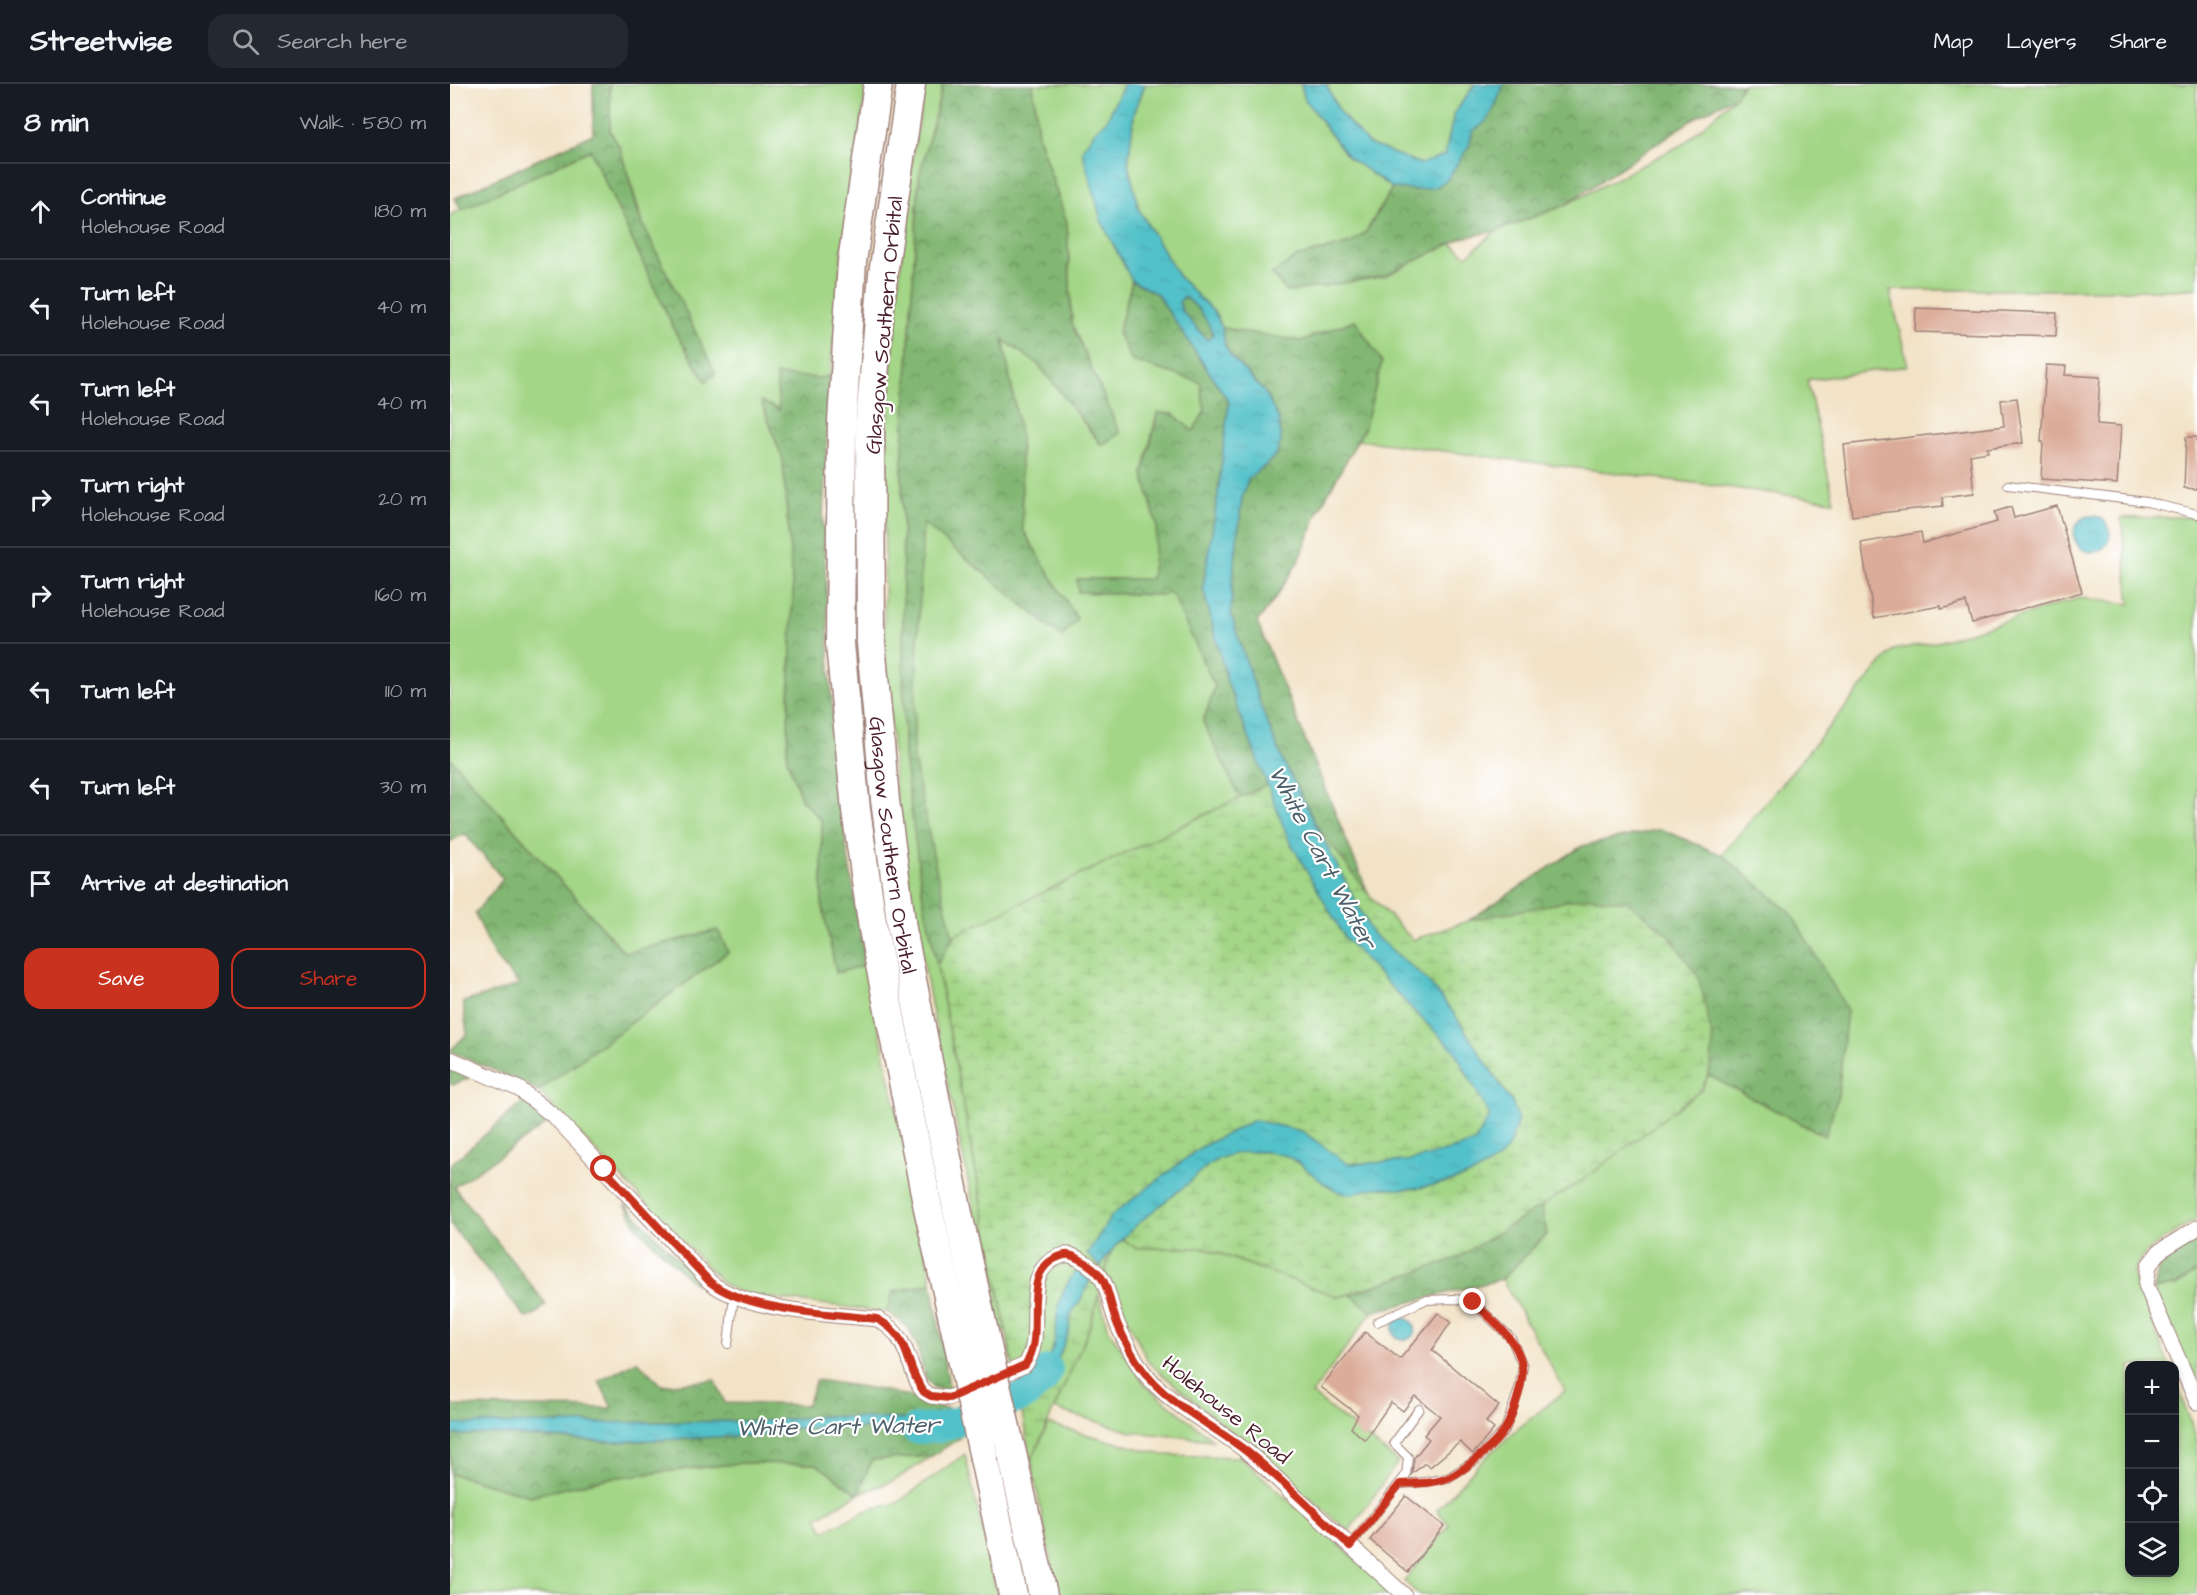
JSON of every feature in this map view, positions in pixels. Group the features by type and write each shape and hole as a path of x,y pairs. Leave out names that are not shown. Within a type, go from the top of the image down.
{"highway":[{"name":"Glasgow Southern Orbital","path":"878,84 852,262 842,422 840,644 856,810 873,929 923,1186 1013,1595"},
{"name":"Glasgow Southern Orbital","path":"911,84 883,274 870,421 871,643 885,800 902,929 957,1209 1043,1595"}],"street":[{"name":"Holehouse Road","path":"450,1059 519,1089 539,1103 720,1290 774,1307 877,1319 889,1325 898,1333 924,1392 931,1396 949,1398 1025,1365 1031,1356 1035,1341 1034,1295 1044,1268 1061,1256 1070,1254 1091,1265 1106,1282 1119,1329 1142,1369 1153,1382 1168,1396 1246,1451 1404,1595"},
{"path":"2197,1228 2160,1251 2149,1265 2146,1285 2197,1402"}],"lane":[{"path":"2008,485 2147,502 2197,514"},
{"path":"728,1344 734,1296"},
{"path":"1377,1322 1425,1300 1455,1299 1473,1302 1511,1338 1522,1366 1519,1389 1505,1430 1476,1460 1448,1478 1400,1484"},
{"path":"1350,1546 1406,1475 1407,1457 1394,1443 1419,1408"}],"green space":[{"path":"593,84 610,84 610,131 620,148 640,218 716,374 706,382 677,335 590,150 461,210 455,198 593,134"},
{"path":"610,84 867,84 842,252 830,376 820,378 776,376 780,411 762,402 783,460 793,593 787,759 802,800 822,821 822,902 836,972 866,965 932,1283 893,1292 887,1312 745,1295 725,1285 538,1091 728,952 718,930 625,953 450,758 450,215 590,150 677,335 620,148 610,131"},
{"path":"925,84 943,84 919,177 902,464 904,755 923,522 1061,637 1076,620 1023,530 1020,434 1003,339 1039,365 1101,445 1119,433 1072,324 1067,223 1038,136 1033,84 1124,84 1107,120 1096,130 1101,220 1132,281 1118,333 1132,361 1200,382 1205,411 1193,432 1173,414 1157,413 1143,473 1157,526 1152,580 1078,579 1078,592 1157,595 1172,593 1215,687 1203,722 1240,798 955,935 938,965 1006,1329 1000,1332 933,1014 897,817 884,630 885,486 891,368 908,186"},
{"path":"943,84 1033,84 1038,136 1067,223 1072,324 1120,433 1102,445 1039,365 1003,340 1020,434 1023,530 1077,619 1062,637 923,523 913,755 937,873 959,960 1012,1363 922,893 904,756 902,464 919,177"},
{"path":"1145,84 1301,84 1305,100 1348,157 1392,188 1366,232 1351,243 1297,257 1272,274 1287,292 1385,276 1451,243 1467,256 1496,231 1563,206 1685,143 1736,96 1742,84 2197,84 2197,288 2174,290 1890,290 1908,366 1807,380 1834,501 1358,440 1365,427 1355,320 1301,341 1222,328 1215,313 1179,277 1139,210 1128,164 1134,114"},
{"path":"1326,84 1475,84 1454,114 1445,155 1421,164 1369,144 1340,113"},
{"path":"1504,84 1742,84 1736,96 1698,116 1563,206 1496,231 1462,238 1385,276 1287,292 1272,274 1297,257 1351,243 1366,232 1392,188 1418,190 1469,146 1473,130 1488,118"},
{"path":"1132,281 1157,294 1229,402 1217,501 1203,588 1227,681 1288,838 1266,840 1240,798 1203,722 1215,687 1172,594 1078,592 1077,579 1151,579 1157,526 1143,473 1158,413 1173,414 1193,431 1205,411 1200,382 1132,361 1118,333"},
{"path":"1184,297 1198,308 1208,324 1213,335 1207,340 1182,311 1179,302"},
{"path":"1355,320 1382,362 1365,427 1318,512 1301,557 1277,596 1257,622 1369,895 1413,940 1468,921 1582,846 1661,829 1722,855 1791,913 1847,1010 1838,1096 1825,1136 1708,1075 1710,1069 1425,978 1352,895 1283,761 1262,710 1231,615 1232,585 1242,498 1248,479 1277,453 1281,441 1279,420 1265,393 1225,346 1222,328 1301,341"},
{"path":"776,375 820,378 830,376 823,516 831,692 846,844 866,965 836,973 822,902 822,821 802,800 787,759 793,593 783,460 761,401 779,410"},
{"path":"2190,517 2197,520 2197,1219 2151,1249 2143,1256 2133,1274 2167,1361 2125,1361 2125,1577 2179,1577 2179,1389 2197,1440 2197,1595 1419,1595 1404,1581 1449,1525 1437,1510 1478,1465 1515,1431 1565,1391 1502,1279 1547,1234 1541,1206 1582,1181 1702,1089 1708,1075 1824,1136 1791,913 1722,855 1893,650 1941,641 2079,598 2130,604 2121,518"},
{"path":"450,758 625,953 718,930 728,952 538,1091 450,1051 467,1034 463,1002 519,985 493,954 475,913 503,879 464,833 450,842"},
{"path":"1281,778 1369,895 1413,940 1468,921 1588,897 1627,902 1668,934 1699,978 1713,1041 1710,1069 1702,1089 1582,1181 1457,1258 1339,1297 1204,1248 1136,1248 1116,1234 1089,1329 1031,1461 937,965 955,935"},
{"path":"450,1069 469,1078 453,1085 450,1084"},
{"path":"524,1101 548,1123 454,1187 546,1304 537,1313 526,1318 450,1224 450,1165"},
{"path":"625,1204 705,1287 693,1283 637,1227"},
{"path":"1541,1206 1547,1234 1502,1279 1372,1312 1350,1294 1457,1258"},
{"path":"1123,1239 1136,1248 1204,1248 1339,1297 1350,1294 1372,1312 1312,1394 1398,1462 1349,1531 1149,1363 1105,1273 1111,1250"},
{"path":"2197,1239 2197,1271 2177,1285 2154,1290 2159,1266"},
{"path":"2197,1271 2197,1396 2154,1290 2177,1285"},
{"path":"932,1283 950,1393 933,1387 925,1377 917,1346 908,1327 887,1312 893,1292"},
{"path":"1099,1293 1107,1327 1145,1385 1213,1440 1132,1432 1054,1409 1089,1329"},
{"path":"637,1361 662,1385 715,1380 725,1403 807,1405 816,1380 917,1399 939,1407 953,1409 955,1417 940,1421 828,1416 762,1421 450,1425 450,1406 612,1408 599,1381"},
{"path":"1048,1424 1163,1455 1240,1457 1396,1595 1058,1595 1031,1461"},
{"path":"958,1427 960,1438 932,1456 872,1460 858,1494 816,1464 742,1463 609,1478 530,1496 450,1473 450,1435 495,1434 611,1442 782,1434 791,1428 879,1428 939,1437"},
{"path":"965,1454 997,1595 450,1595 450,1473 530,1496 609,1478 742,1463 816,1464 858,1494 817,1517 824,1531 870,1509 897,1503"},
{"path":"932,1456 895,1480 858,1494 872,1460"}],"water":[{"path":"1124,84 1145,84 1134,114 1128,164 1139,210 1179,277 1215,313 1222,328 1225,346 1231,356 1265,393 1279,420 1281,441 1277,453 1248,479 1242,498 1232,585 1231,615 1262,710 1283,761 1372,933 1425,978 1453,1012 1513,1104 1518,1120 1507,1149 1487,1166 1462,1178 1420,1188 1373,1188 1350,1194 1331,1188 1297,1162 1279,1154 1250,1152 1216,1160 1139,1223 1108,1255 1100,1267 1087,1254 1112,1215 1201,1147 1254,1120 1302,1131 1348,1164 1409,1161 1474,1143 1490,1116 1454,1050 1345,938 1288,838 1227,681 1203,588 1217,501 1229,402 1157,294 1132,281 1101,220 1082,150 1096,130 1107,120","holes":["1184,297 1201,313 1211,330 1213,335 1207,340 1182,311 1179,302"]},
{"path":"1301,84 1326,84 1340,113 1369,144 1421,164 1445,155 1454,114 1475,84 1504,84 1493,111 1484,123 1473,130 1469,146 1447,180 1436,187 1418,190 1392,188 1348,157 1305,100"},
{"path":"2092,516 2105,521 2110,534 2105,547 2092,552 2079,547 2074,534 2079,521"},
{"path":"1082,1264 1093,1274 1071,1314 1069,1331 1049,1383 1036,1397 1020,1403 1018,1391 1040,1370 1052,1350 1060,1300 1069,1281"},
{"path":"1404,1318 1412,1321 1415,1329 1412,1337 1404,1340 1396,1337 1393,1329 1396,1321"},
{"path":"827,1416 940,1421 955,1417 958,1427 939,1437 879,1428 791,1428 783,1434 611,1442 495,1434 450,1435 450,1425 462,1424 762,1421"}],"building":[{"path":"1916,308 2057,313 2056,336 1915,332"},
{"path":"2046,365 2066,366 2065,375 2100,377 2097,424 2121,426 2117,484 2041,479"},
{"path":"2017,398 2023,443 1987,448 1988,452 1970,455 1974,493 1942,497 1943,506 1852,516 1844,445 2004,426 2001,400"},
{"path":"2186,437 2197,437 2197,489 2184,488"},
{"path":"2057,506 2082,592 1972,623 1966,602 1941,609 1941,606 1874,618 1861,543 1921,532 1923,543 1997,522 1994,512 2011,507 2014,518"},
{"path":"1438,1313 1451,1322 1432,1350 1499,1406 1486,1422 1494,1429 1473,1454 1460,1442 1430,1467 1425,1463 1412,1474 1414,1458 1429,1439 1424,1435 1440,1416 1415,1396 1403,1411 1391,1402 1365,1440 1351,1428 1358,1415 1321,1387 1365,1332 1400,1359"},
{"path":"1406,1496 1444,1526 1408,1572 1370,1540"}],"waterway":[{"name":"White Cart Water","path":"916,1429 939,1428 1024,1396 1044,1379 1048,1370"}],"route":[{"path":"604,1169 720,1290 774,1307 877,1319 898,1333 920,1387 931,1396 940,1398 949,1398 1025,1365 1031,1356 1035,1341 1034,1295 1038,1281 1044,1268 1052,1261 1070,1254 1091,1265 1106,1282 1119,1329 1142,1369 1153,1382 1168,1396 1246,1451 1350,1546 1400,1484 1448,1478 1476,1460 1505,1430 1519,1389 1522,1366 1511,1338 1473,1302"}]}
